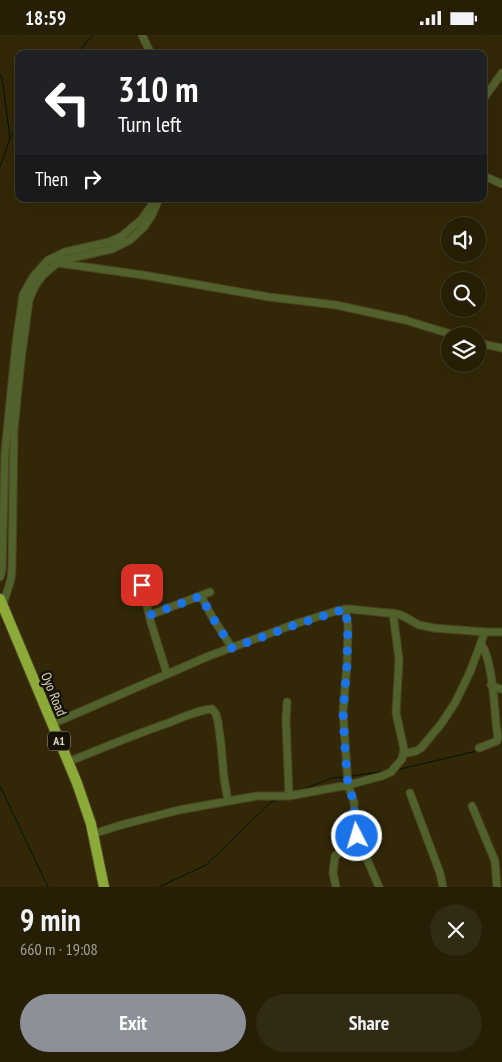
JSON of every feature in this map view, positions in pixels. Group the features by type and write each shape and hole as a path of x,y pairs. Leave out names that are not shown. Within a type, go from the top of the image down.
{"highway":[{"name":"Oyo Road","path":"2,603 68,762 91,824 104,887"}],"street":[{"path":"142,35 150,50"},
{"path":"487,93 502,73"},
{"path":"487,177 502,184"},
{"path":"0,577 2,569 5,452 23,295 33,277 48,260 65,252 109,242 122,236 144,216 152,202"},
{"path":"2,603 11,579 12,568 14,429 29,300 35,286 43,275 57,263 112,249 130,240 148,221 158,202"},
{"path":"48,260 269,297 336,305 405,320 441,331"},
{"path":"486,345 502,348"},
{"path":"142,585 151,623 167,674"},
{"path":"150,615 210,592"},
{"path":"201,596 232,648"},
{"path":"345,609 348,625 343,712 347,779 354,802 354,824 357,836 379,887"},
{"path":"52,724 232,648 345,609 393,613 419,625 434,628 502,632"},
{"path":"93,834 179,810 257,796 289,796 347,779 382,776 391,772 402,759 404,749 396,713 399,660 393,613"},
{"path":"403,754 421,748 441,724 455,703 470,672 485,632"},
{"path":"479,747 495,742 498,738 485,650 481,644"},
{"path":"491,685 502,689"},
{"path":"287,702 289,796"},
{"path":"68,762 132,735 212,709 216,714 222,743 224,777 228,801"},
{"path":"410,793 440,873 443,887"},
{"path":"472,806 494,861 497,887"},
{"path":"336,887 333,873 335,856 340,852 361,845"}],"waterway":[{"path":"80,50 93,35"},
{"path":"0,75 2,78 10,138"},
{"path":"0,167 10,138 15,131"},
{"path":"396,770 477,751"},
{"path":"352,776 385,771"},
{"path":"301,790 332,778 345,777"},
{"path":"0,786 48,887"},
{"path":"159,887 206,865 271,802 279,799"}],"route":[{"path":"142,585 150,615 201,596 232,648 345,609 348,625 343,712 348,785 354,802 354,824 357,836"}]}
